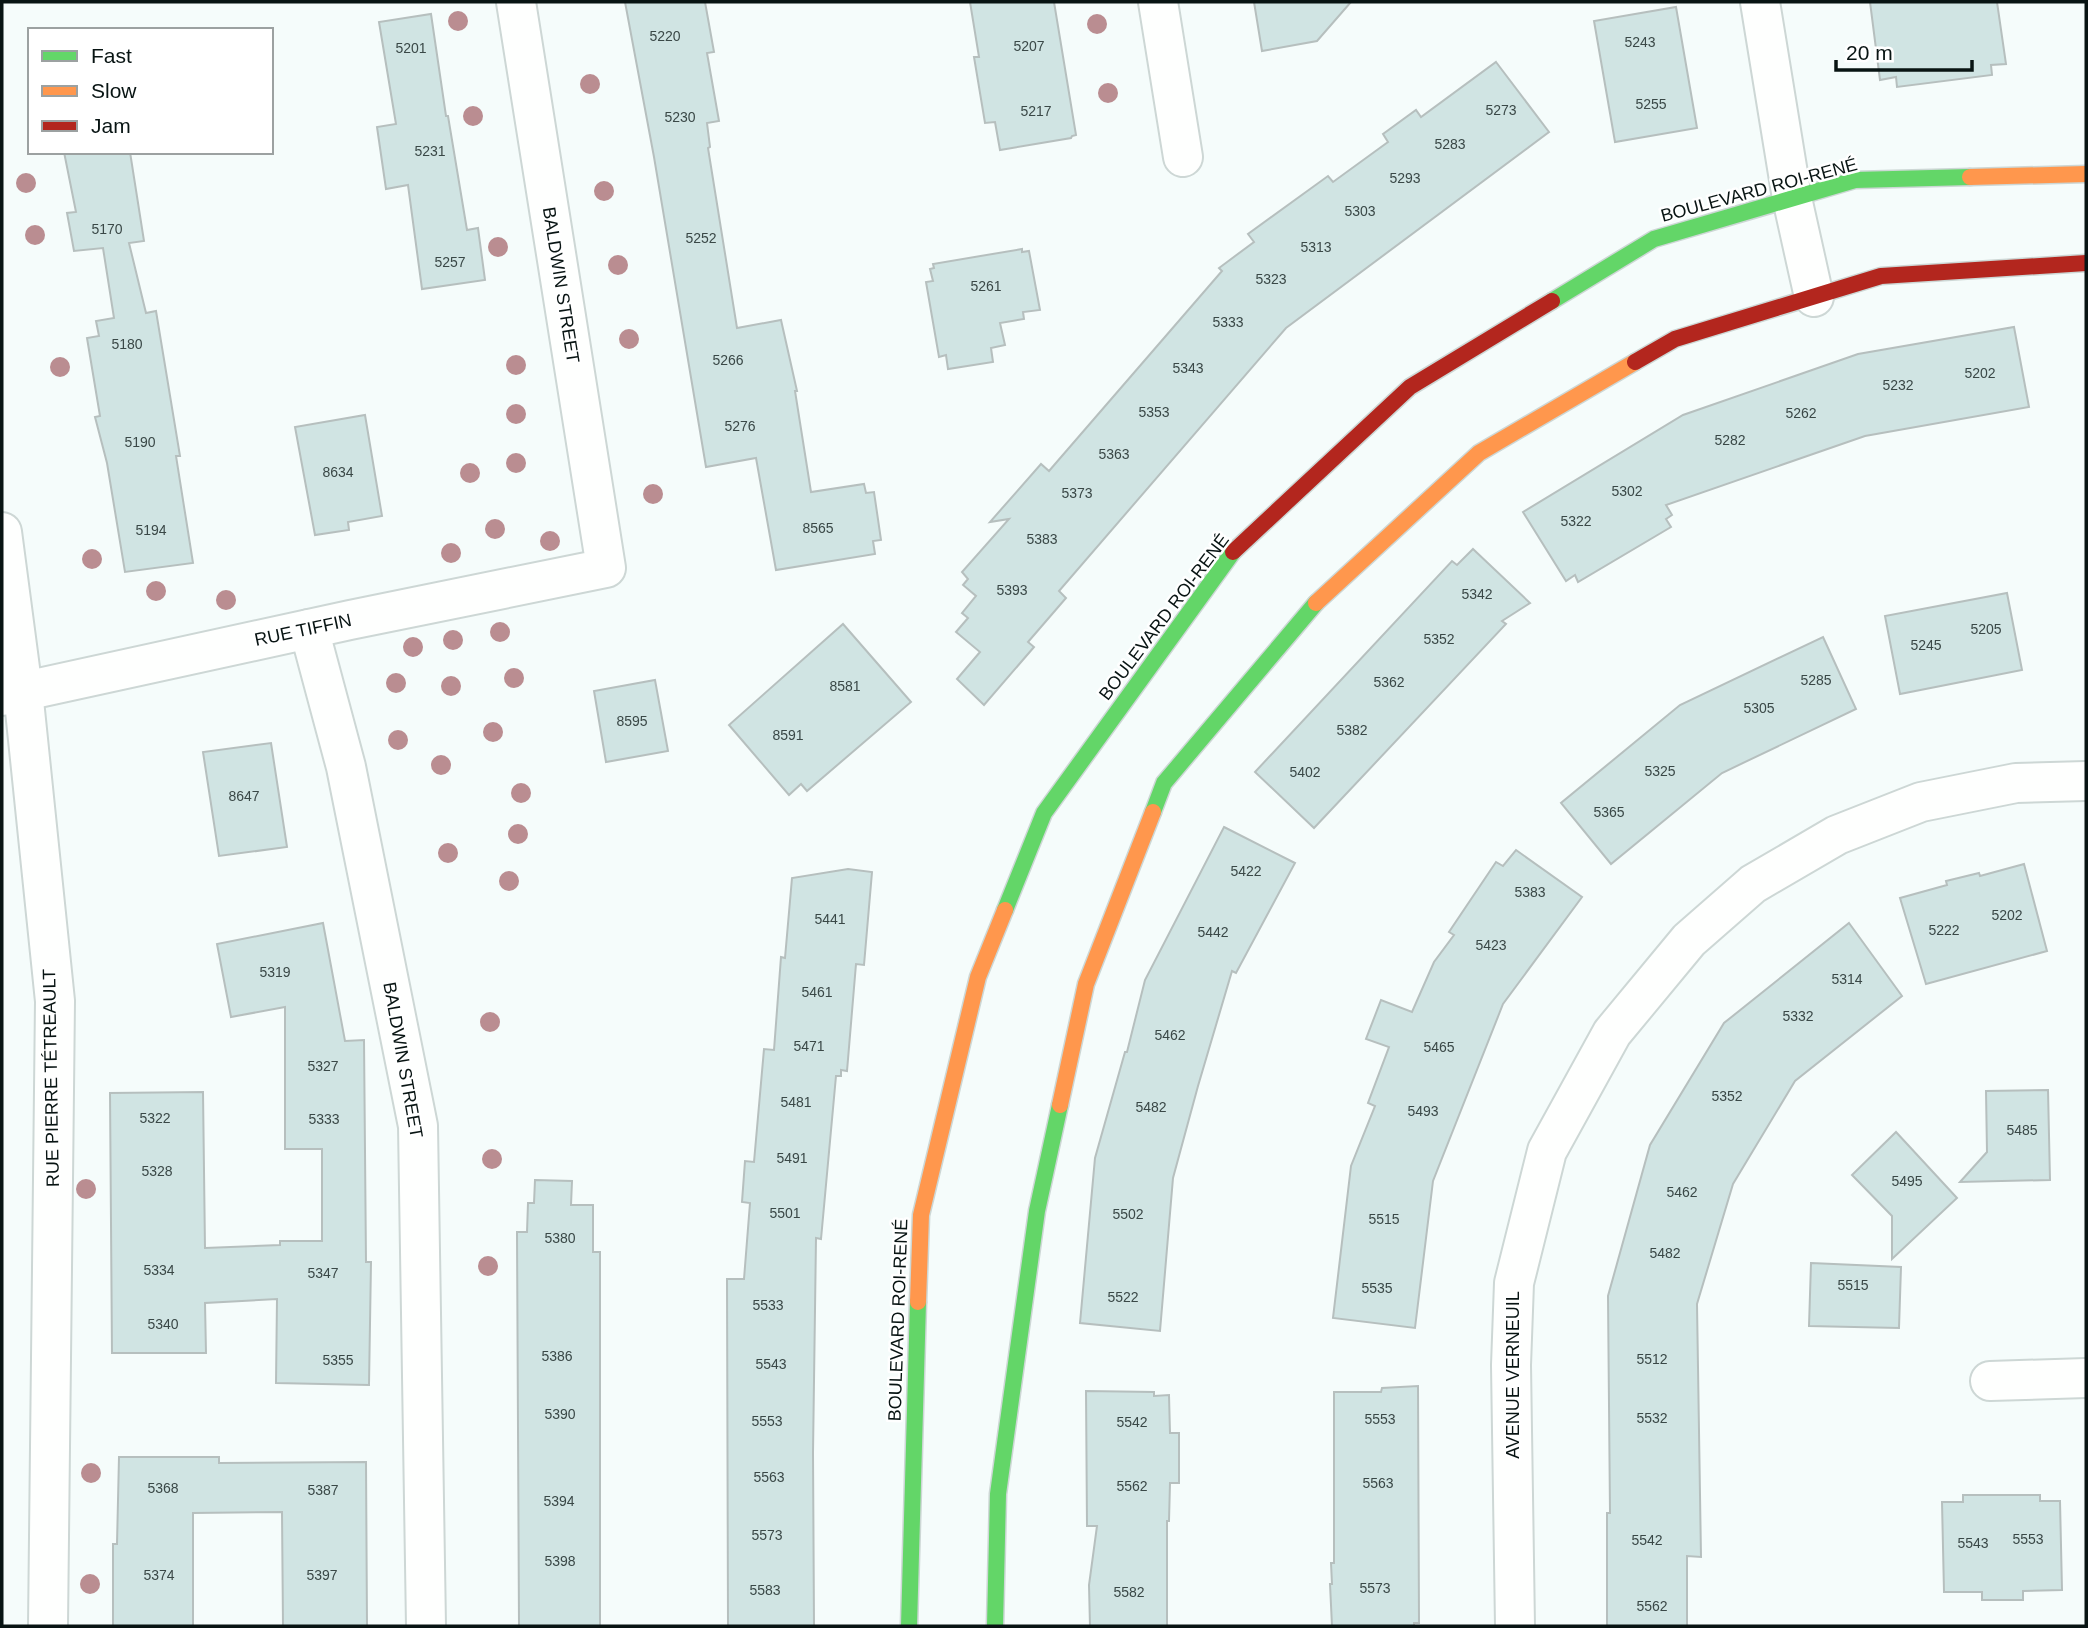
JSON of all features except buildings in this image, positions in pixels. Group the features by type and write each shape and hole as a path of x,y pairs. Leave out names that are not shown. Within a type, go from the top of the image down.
{"street":[{"name":"BALDWIN STREET","path":"516,2 606,568"},
{"path":"1158,2 1184,157"},
{"path":"1760,2 1792,198 1814,296"},
{"name":"BOULEVARD ROI-RENÉ","path":"909,1626 920,1215 978,978 1044,813 1236,549 1410,387 1654,239 1855,180 2086,174"},
{"path":"995,1626 998,1494 1037,1211 1086,984 1164,783 1325,593 1479,453 1675,338 1881,276 2086,263"},
{"name":"RUE PIERRE TÉTREAULT","path":"2,532 12,694 55,1001 48,1626"},
{"name":"RUE TIFFIN","path":"12,694 606,568"},
{"name":"BALDWIN STREET","path":"309,629 346,767 418,1126 426,1626"},
{"name":"AVENUE VERNEUIL","path":"1515,1626 1511,1365 1514,1283 1547,1152 1612,1033 1698,932 1753,884 1837,835 1921,802 2016,783 2086,781"},
{"path":"1990,1381 2086,1378"}],"traffic: fast":[{"path":"1552,301 1654,239 1855,180 1970,177"},
{"path":"1005,910 1044,813 1233,552"},
{"path":"1153,812 1164,783 1316,603"},
{"path":"995,1626 998,1494 1037,1211 1060,1105"},
{"path":"909,1626 918,1302"}],"traffic: slow":[{"path":"1970,177 2086,174"},
{"path":"1316,603 1479,453 1635,362"},
{"path":"1060,1105 1086,984 1153,812"},
{"path":"918,1302 921,1215 978,977 1005,910"}],"traffic: jam":[{"path":"1635,362 1675,339 1881,276 2086,263"},
{"path":"1233,552 1410,387 1552,301"}]}
